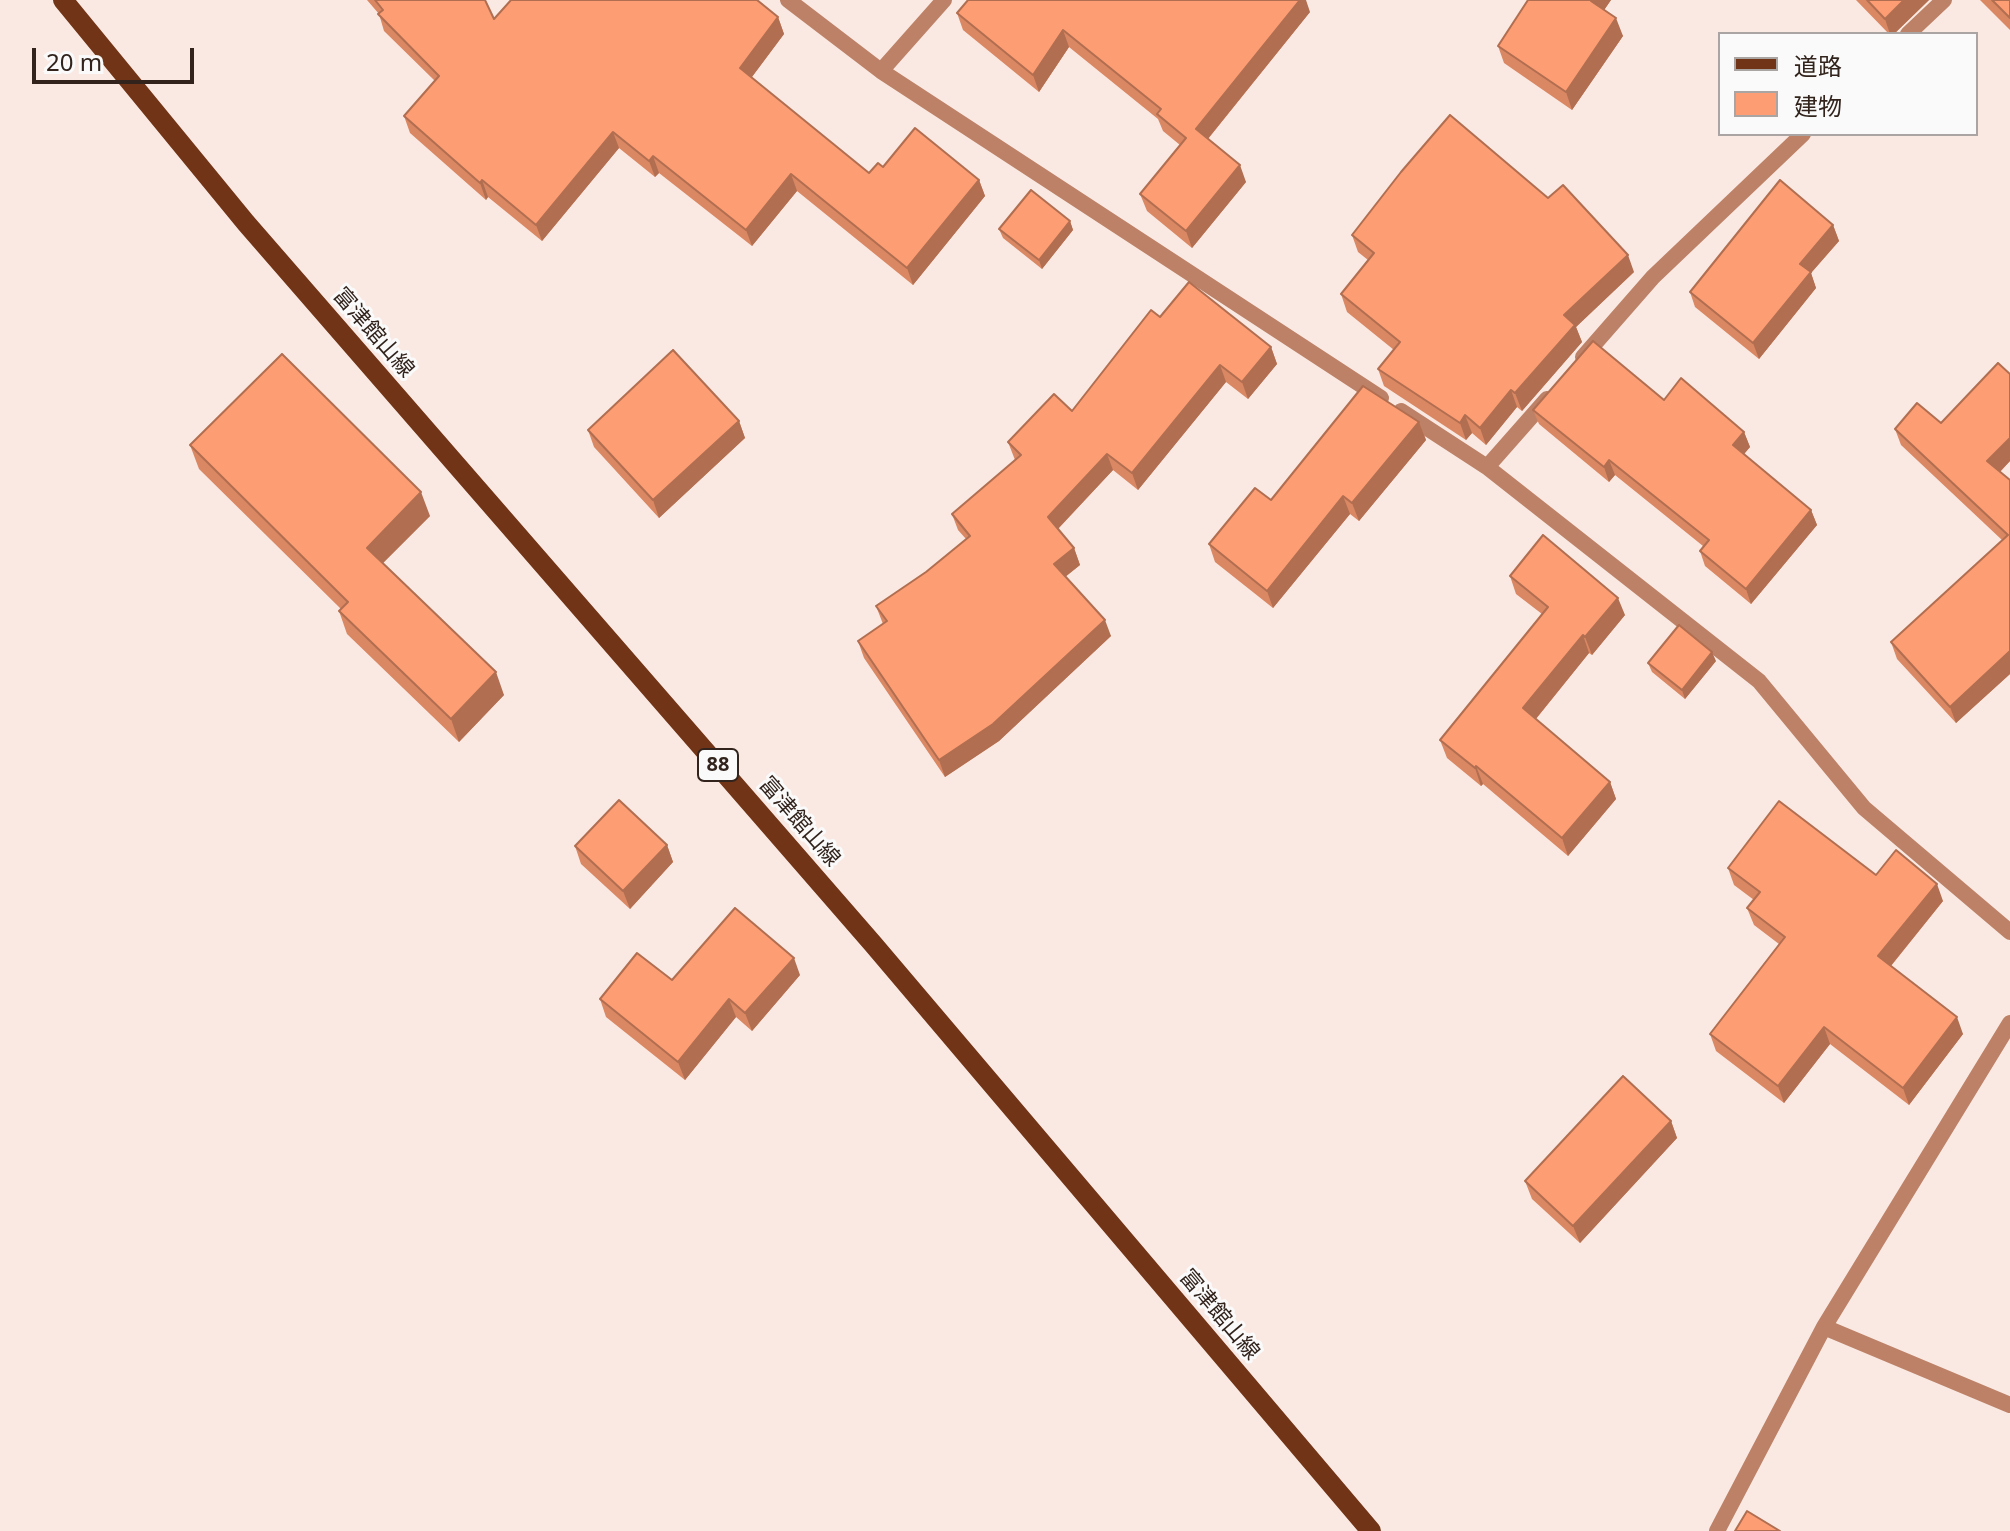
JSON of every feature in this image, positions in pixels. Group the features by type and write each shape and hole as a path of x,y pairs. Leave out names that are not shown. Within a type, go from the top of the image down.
{"main road":[{"name":"富津館山線","path":"63,0 246,223 873,944 1371,1531"}],"street":[{"path":"788,0 881,71 1487,467 1759,681 1864,808 2010,932"},
{"path":"881,71 944,0"},
{"path":"1910,32 1944,0"},
{"path":"1487,467 1653,277 1801,136"},
{"path":"1717,1531 1824,1327 2010,1023"},
{"path":"1824,1327 2010,1405"}],"building":[{"path":"375,0 485,0 494,19 511,0 757,0 778,17 740,68 869,173 878,163 883,167 915,128 979,180 907,268 791,174 746,230 653,156 649,161 613,132 536,225 482,180 480,183 404,116 439,76 378,14 383,10"},
{"path":"968,0 1300,0 1196,129 1240,165 1186,231 1140,194 1186,138 1157,114 1161,109 1063,30 1033,75 957,13"},
{"path":"1528,0 1592,0 1616,18 1566,92 1498,46"},
{"path":"1867,0 1904,0 1885,19"},
{"path":"1992,0 2010,0 2010,18"},
{"path":"1450,115 1548,198 1563,185 1628,255 1564,315 1575,325 1515,393 1511,390 1480,428 1465,415 1460,423 1378,369 1400,342 1341,294 1374,253 1352,235"},
{"path":"1780,180 1833,225 1800,264 1811,272 1753,343 1690,292"},
{"path":"1031,190 1070,221 1039,260 999,229"},
{"path":"1189,282 1271,347 1242,382 1220,365 1132,473 1107,454 1048,517 1074,548 1054,564 1105,620 993,724 939,760 858,641 887,621 876,606 926,572 970,536 952,514 1021,455 1008,442 1054,394 1072,411 1151,310 1160,317"},
{"path":"1593,341 1664,400 1681,378 1744,432 1733,445 1811,510 1746,589 1700,551 1709,540 1609,460 1604,467 1533,410"},
{"path":"673,350 739,421 653,500 588,430"},
{"path":"282,354 421,492 367,548 496,672 451,719 339,611 348,602 190,445"},
{"path":"1998,363 2010,374 2010,438 1987,461 2010,480 2010,651 1950,707 1891,642 2008,535 1895,429 1917,403 1941,423"},
{"path":"1363,386 1419,422 1352,503 1343,496 1267,591 1209,544 1255,488 1271,500"},
{"path":"1543,535 1618,598 1523,708 1610,782 1562,838 1440,740 1548,607 1510,576"},
{"path":"1679,625 1712,652 1682,690 1648,663"},
{"path":"619,800 667,845 623,891 575,846"},
{"path":"1779,801 1876,875 1896,850 1937,884 1878,956 1957,1017 1903,1088 1824,1027 1778,1086 1710,1034 1785,937 1747,908 1760,892 1728,868"},
{"path":"735,908 794,958 745,1013 729,999 678,1062 600,999 637,953 672,980"},
{"path":"1623,1076 1671,1121 1573,1226 1525,1181"},
{"path":"1747,1511 1780,1531 1735,1531"}]}
